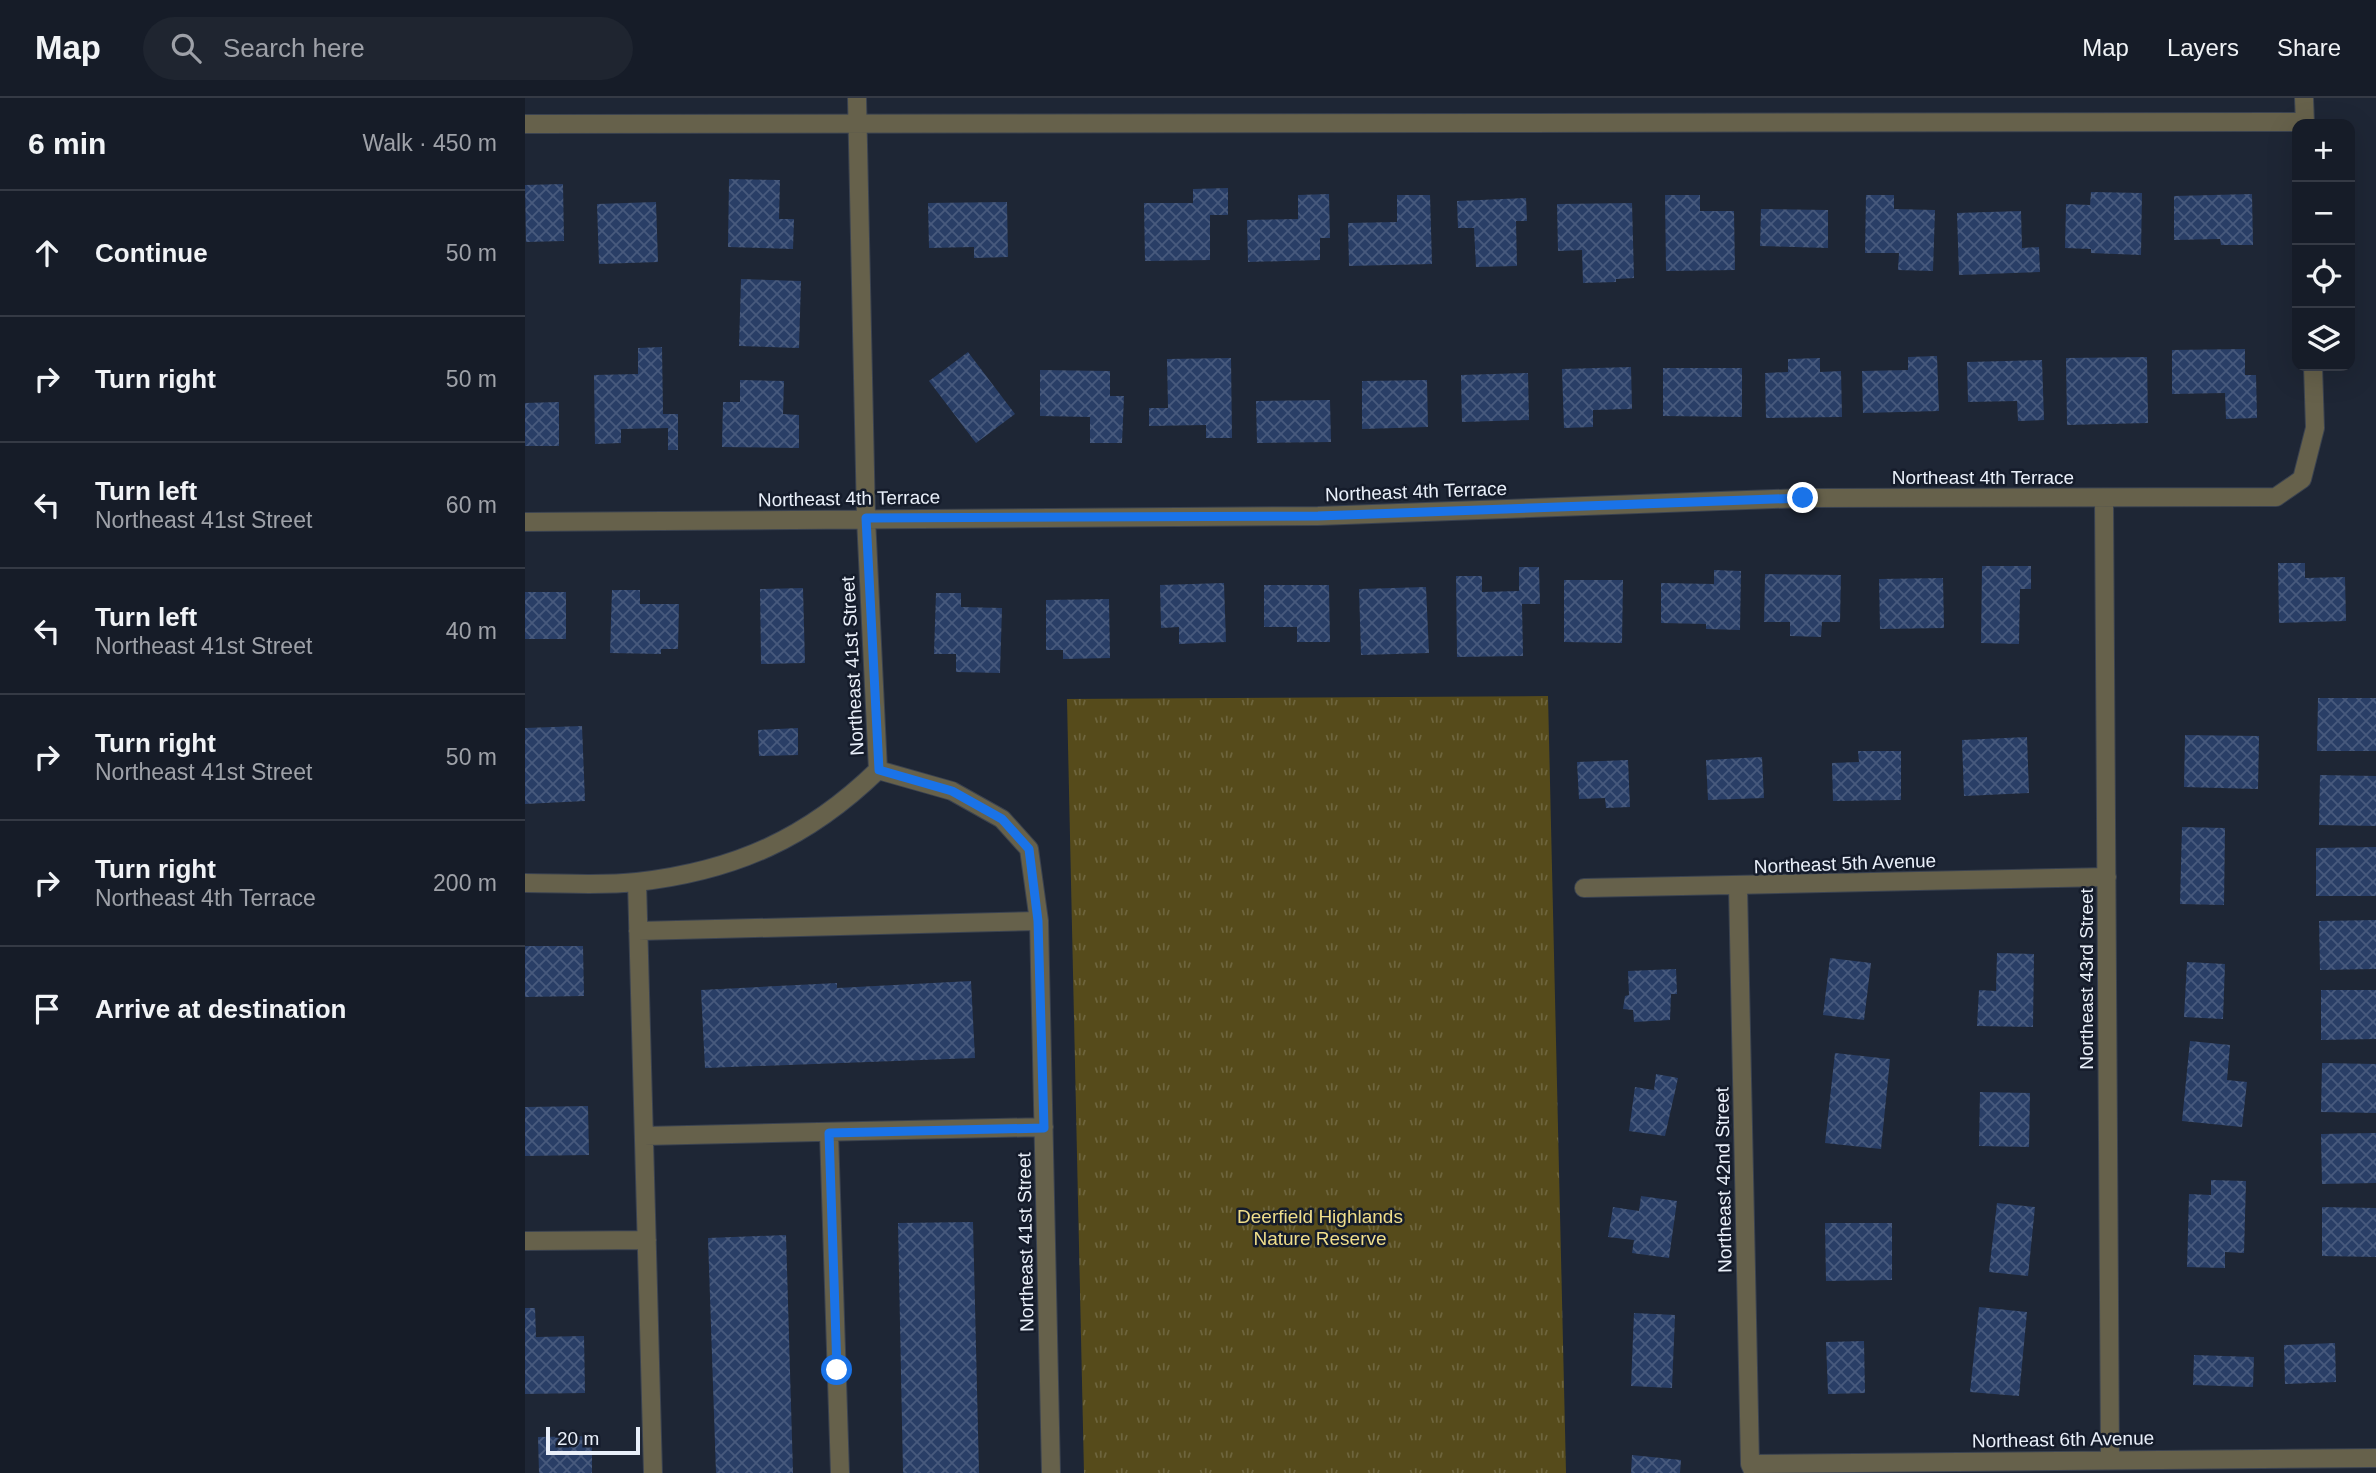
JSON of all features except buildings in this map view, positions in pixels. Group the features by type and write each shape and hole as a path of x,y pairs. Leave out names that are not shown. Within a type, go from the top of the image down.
{"street":[{"name":"Northeast 41st Street","path":"857,98 866,518 879,770 952,791 1002,819 1029,849 1038,921 1051,1473"},
{"path":"2304,98 2305,119"},
{"path":"525,124 2292,123"},
{"name":"Northeast 4th Terrace","path":"525,522 1318,516 1803,498 2276,497 2302,479 2315,428 2313,371"},
{"name":"Northeast 43rd Street","path":"2104,499 2110,1460"},
{"path":"525,883 636,882 735,862 790,838 842,805 879,770"},
{"name":"Northeast 5th Avenue","path":"1584,888 2107,877"},
{"path":"636,882 653,1473"},
{"name":"Northeast 42nd Street","path":"1738,886 1752,1468"},
{"path":"638,931 1038,921"},
{"path":"644,1136 1044,1128"},
{"path":"829,1133 840,1473"},
{"path":"525,1241 647,1240"},
{"name":"Northeast 6th Avenue","path":"1752,1468 2110,1460 2376,1458"}],"green space":[{"name":"Deerfield Highlands Nature Reserve","path":"1548,696 1566,1473 1084,1473 1067,699"}],"route":[{"path":"837,1370 829,1133 1044,1128 1038,921 1029,849 1002,819 952,791 879,770 866,518 1318,516 1803,498"}]}
